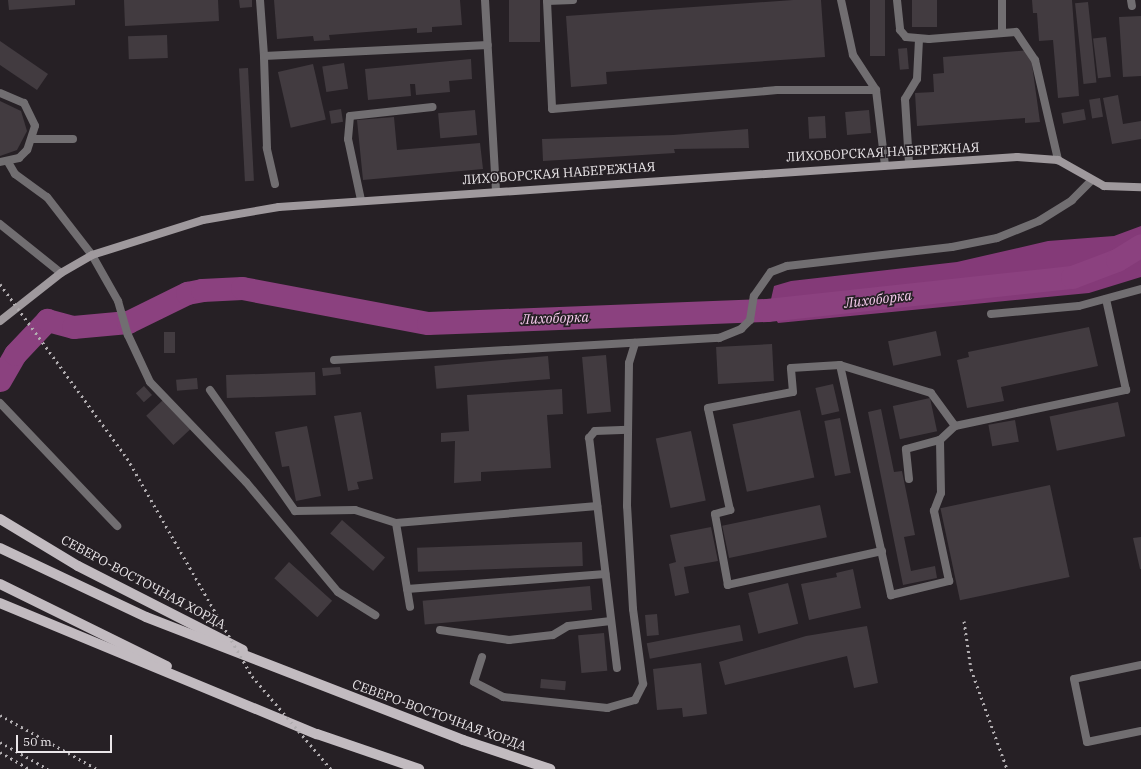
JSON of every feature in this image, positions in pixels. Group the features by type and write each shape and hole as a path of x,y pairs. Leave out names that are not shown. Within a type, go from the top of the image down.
{"main road":[{"name":"СЕВЕРО-ВОСТОЧНАЯ ХОРДА","path":"0,519 78,566 201,627 275,669"},
{"name":"СЕВЕРО-ВОСТОЧНАЯ ХОРДА","path":"0,548 70,583 275,669 550,769"},
{"path":"0,584 37,604 244,703"},
{"path":"0,603 317,734 419,769"}],"street":[{"name":"ЛИХОБОРСКАЯ НАБЕРЕЖНАЯ","path":"0,321 61,273 92,255 203,220 361,200 1017,157 1058,160 1092,180 1118,189 1141,187"}],"lane":[{"path":"260,0 264,56 267,148 275,184"},
{"path":"485,0 496,191"},
{"path":"573,0 547,1 552,109 777,90 876,90"},
{"path":"841,0 853,55 876,90 885,165"},
{"path":"897,0 900,30 906,37 919,39 1002,31 1016,32 1035,60 1058,160"},
{"path":"1002,0 1002,31"},
{"path":"909,164 904,99 917,79 919,39"},
{"path":"264,56 488,45"},
{"path":"0,93 24,103 35,126 33,139 23,154 4,162 15,174 47,197 92,255 118,301 128,335 150,382 246,482 338,592 375,615"},
{"path":"361,200 348,139 350,116 433,107"},
{"path":"33,139 73,139"},
{"path":"334,360 719,338 741,329 750,320 754,296 771,272 787,266 952,247 997,238 1039,221 1072,200 1092,180"},
{"path":"0,224 61,273"},
{"path":"991,314 1079,306 1141,289"},
{"path":"909,479 906,449 940,440 955,426 1126,390 1106,299"},
{"path":"482,657 474,682 503,697 607,708 635,700 643,684 632,609 627,506 629,363 635,343"},
{"path":"882,551 728,585 715,514 730,510 708,408 793,392 791,368 840,365 931,393 955,426"},
{"path":"840,365 891,595 949,581 934,511 941,493 940,440"},
{"path":"210,390 295,511 355,510 396,523 597,506"},
{"path":"2,404 117,526"},
{"path":"616,668 589,438 595,432 628,430"},
{"path":"396,523 410,606"},
{"path":"407,589 605,574"},
{"path":"440,630 508,640 553,635 568,626 611,621"},
{"path":"1141,665 1074,679 1087,742 1141,731"}],"shaded area":[{"path":"1141,226 1141,277 1089,293 778,323 769,308 774,286 791,281 957,262 1048,241 1114,236"}],"building":[{"path":"8,0 75,0 75,5 9,10"},
{"path":"124,0 218,0 219,21 125,26"},
{"path":"239,0 252,0 252,7 240,8"},
{"path":"274,0 460,0 462,25 432,27 432,32 417,33 417,28 329,35 330,40 314,41 313,36 277,39"},
{"path":"509,0 540,0 540,42 509,42"},
{"path":"793,0 821,0 825,57 606,72 607,84 571,87 566,16"},
{"path":"870,0 885,0 885,56 870,56"},
{"path":"912,0 937,0 937,27 912,27"},
{"path":"1032,0 1072,0 1079,96 1058,98 1053,40 1039,41 1037,13 1033,13"},
{"path":"1088,2 1096,83 1084,84 1075,3"},
{"path":"1141,16 1141,76 1123,77 1119,17"},
{"path":"167,35 168,58 129,59 128,36"},
{"path":"1106,37 1111,77 1098,78 1093,39"},
{"path":"0,41 48,74 37,90 0,65"},
{"path":"907,48 909,69 900,70 898,49"},
{"path":"1030,50 1040,122 1025,123 1025,118 917,126 915,93 934,92 933,74 944,73 943,57"},
{"path":"471,59 472,79 449,81 450,92 416,95 415,84 410,84 411,96 368,100 365,69"},
{"path":"344,63 348,89 326,92 322,66"},
{"path":"313,64 326,120 291,128 278,72"},
{"path":"239,68 248,68 254,181 245,181"},
{"path":"1118,95 1123,124 1141,121 1141,139 1112,144 1103,98"},
{"path":"1100,98 1103,117 1092,118 1089,100"},
{"path":"0,101 21,111 27,131 17,150 0,156"},
{"path":"341,109 343,122 331,124 329,111"},
{"path":"1084,109 1086,120 1063,124 1061,113"},
{"path":"475,110 477,135 440,138 438,113"},
{"path":"869,110 871,133 847,135 845,112"},
{"path":"825,116 826,138 809,139 808,117"},
{"path":"394,117 397,150 480,143 483,169 363,180 357,120"},
{"path":"748,129 749,148 674,149 675,153 543,161 542,139 673,135"},
{"path":"1089,327 1098,366 1001,387 1004,401 967,408 957,360 969,357 968,352"},
{"path":"936,331 941,355 893,366 888,341"},
{"path":"164,332 175,332 175,353 164,353"},
{"path":"772,344 774,381 718,384 716,347"},
{"path":"606,355 611,412 587,414 582,357"},
{"path":"548,356 550,379 436,389 434,366"},
{"path":"340,367 341,374 323,376 322,368"},
{"path":"315,372 316,395 227,398 226,375"},
{"path":"197,378 198,389 177,391 176,380"},
{"path":"833,384 839,411 822,415 815,388"},
{"path":"144,386 152,395 144,402 136,393"},
{"path":"562,389 563,414 547,415 551,468 481,472 481,481 454,483 455,441 441,442 441,433 469,431 467,395"},
{"path":"930,398 937,431 900,439 893,406"},
{"path":"163,400 190,429 173,445 146,416"},
{"path":"1118,402 1125,436 1057,451 1050,417"},
{"path":"881,409 894,472 902,471 915,535 904,537 911,571 935,566 937,578 903,585 868,412"},
{"path":"800,410 814,477 747,492 733,424"},
{"path":"361,412 373,479 357,482 359,489 348,491 334,416"},
{"path":"840,418 851,473 835,476 824,421"},
{"path":"1015,420 1019,442 992,446 988,425"},
{"path":"307,426 321,496 296,501 289,466 282,467 275,432"},
{"path":"691,431 706,500 671,508 656,438"},
{"path":"1050,485 1070,577 960,600 940,508"},
{"path":"820,505 827,537 729,558 722,526"},
{"path":"342,520 385,557 373,571 330,534"},
{"path":"711,527 718,561 684,567 689,593 675,596 669,564 676,562 670,535"},
{"path":"1141,537 1141,569 1140,569 1133,538"},
{"path":"582,542 583,566 418,572 417,548"},
{"path":"289,562 332,601 317,617 274,578"},
{"path":"853,569 861,608 809,620 801,584 837,577 836,573"},
{"path":"788,583 798,624 758,634 748,593"},
{"path":"590,586 592,610 425,625 423,601"},
{"path":"657,614 659,635 647,636 645,615"},
{"path":"740,625 743,641 650,659 647,643"},
{"path":"867,626 878,683 854,688 847,656 725,685 719,662 806,636"},
{"path":"604,633 607,671 581,673 578,635"},
{"path":"701,663 707,714 683,717 682,708 657,710 653,669"},
{"path":"541,679 566,681 565,690 540,688"}],"waterway":[{"name":"Лихоборка","path":"0,380 15,354 47,320 73,327 128,322 187,293 202,290 242,288 428,323 767,310 1072,277 1117,260 1141,245"}],"railway":[{"path":"0,284 127,458 252,676 331,769"},
{"path":"964,621 971,669 1007,769"},
{"path":"0,715 97,769"},
{"path":"0,742 48,769"},
{"path":"0,752 30,769"}]}
